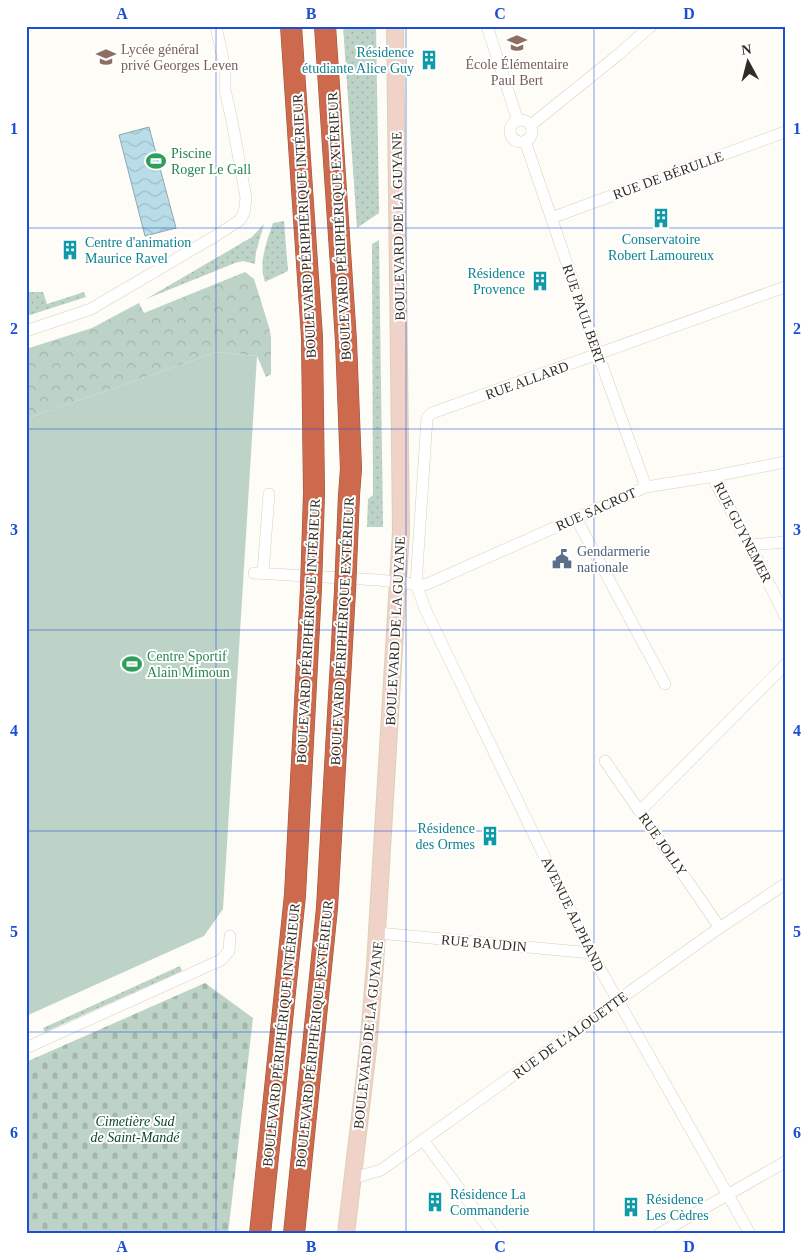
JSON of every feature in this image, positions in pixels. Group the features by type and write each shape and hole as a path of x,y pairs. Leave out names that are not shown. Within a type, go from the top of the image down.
{"highway":[{"path":"275,26 297,106"},
{"name":"BOULEVARD PÉRIPHÉRIQUE INTÉRIEUR","path":"260,1234 295,895 314,493 312,338 291,26"},
{"name":"BOULEVARD PÉRIPHÉRIQUE EXTÉRIEUR","path":"294,1234 327,908 350,469 346,341 325,26"}],"street":[{"path":"26,331 91,309 217,236 240,220 244,213 246,198 225,90 225,69 216,26"},
{"name":"BOULEVARD DE LA GUYANE","path":"346,1234 368,1049 378,933 401,531 395,26"},
{"name":"RUE PAUL BERT","path":"487,26 518,121 511,128 512,137 516,140 525,141 646,487"},
{"path":"531,125 651,26"},
{"path":"518,121 527,122 531,125"},
{"path":"525,141 532,135 531,125"},
{"name":"RUE DE BÉRULLE","path":"551,218 785,132"},
{"name":"RUE ALLARD","path":"416,584 427,418 438,411 785,286"},
{"name":"RUE SACROT","path":"269,494 258,573 425,585 646,487 785,462"},
{"name":"RUE GUYNEMER","path":"715,476 716,484 750,545 785,616"},
{"path":"576,518 664,684"},
{"path":"750,545 785,542"},
{"name":"AVENUE ALPHAND","path":"416,584 426,611 591,953 750,1234"},
{"path":"640,811 785,665"},
{"name":"RUE JOLLY","path":"605,761 720,928"},
{"name":"RUE DE L'ALOUETTE","path":"353,1178 381,1170 720,928 785,884"},
{"name":"RUE BAUDIN","path":"378,933 591,953"},
{"path":"26,1048 221,960 229,951 230,936"},
{"path":"423,1140 488,1232"},
{"path":"659,1234 785,1162"}],"green space":[{"path":"343,26 376,26 379,213 357,228"},
{"path":"284,221 288,271 265,282 262,267 266,244 273,223"},
{"path":"264,224 256,252 255,264 243,261 235,263 146,299 252,237"},
{"path":"379,240 383,527 367,527 368,499 373,495 372,244"},
{"path":"245,272 254,279 269,327 271,337 271,374 266,377 257,356 217,352 26,419 26,349 92,328 139,303 144,313"},
{"path":"26,292 43,292 47,304 84,292 86,297 30,315 26,312"},
{"name":"Centre Sportif Alain Mimoun","path":"217,352 257,356 223,909 204,936 26,1016 26,419"},
{"path":"180,966 182,971 45,1032 43,1028"},
{"name":"Cimetière Sud de Saint-Mandé","path":"205,983 253,1018 228,1234 26,1234 26,1062"}],"water":[{"path":"149,127 176,228 145,236 119,135"}],"place":[{"name":"École Élémentaire Paul Bert","path":"517,43"},
{"name":"Lycée général privé Georges Leven","path":"106,57"},
{"name":"Résidence étudiante Alice Guy","path":"429,60"},
{"name":"Piscine Roger Le Gall","path":"156,161"},
{"name":"Conservatoire Robert Lamoureux","path":"661,218"},
{"name":"Centre d'animation Maurice Ravel","path":"70,250"},
{"name":"Résidence Provence","path":"540,281"},
{"name":"Gendarmerie nationale","path":"562,559"},
{"name":"Centre Sportif Alain Mimoun","path":"132,664"},
{"name":"Résidence des Ormes","path":"490,836"},
{"name":"Résidence La Commanderie","path":"435,1202"},
{"name":"Résidence Les Cèdres","path":"631,1207"}]}
